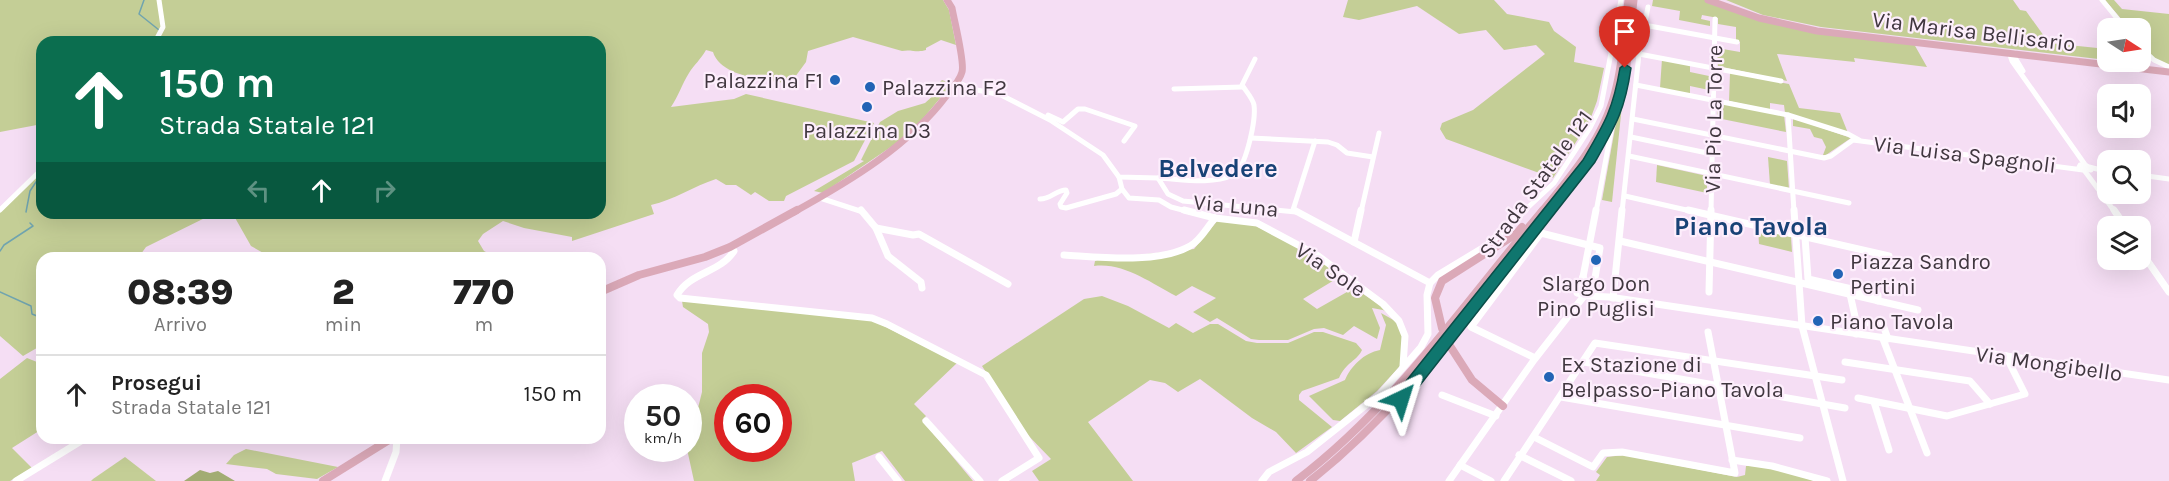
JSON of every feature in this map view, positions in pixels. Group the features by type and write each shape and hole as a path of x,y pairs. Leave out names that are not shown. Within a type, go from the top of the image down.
{"main road":[{"path":"606,289 639,275 730,247 820,198 914,134 931,117 957,82 963,64 952,8 947,0"},
{"name":"Strada Statale 121","path":"1464,314 1594,141 1611,108 1628,0"},
{"name":"Strada Statale 121","path":"1464,314 1588,162 1614,118 1620,99 1636,0"},
{"name":"Via Marisa Bellisario","path":"1708,0 1749,15 1798,28 1988,51 2013,58 2032,56 2169,69"},
{"name":"Via Marisa Bellisario","path":"1716,0 1760,16 1817,28 2097,61"},
{"name":"Via Marisa Bellisario","path":"2151,67 2169,69"},
{"path":"1442,328 1435,306 1436,288 1442,281 1516,234 1535,212 1545,206"},
{"path":"1296,481 1357,433 1464,314"},
{"path":"1310,481 1343,456 1419,378 1464,314"},
{"path":"1450,346 1460,366 1475,384 1485,395 1503,405"},
{"path":"323,481 382,444"}],"street":[{"path":"159,0 163,28 161,36"},
{"path":"1262,481 1269,472 1307,452 1380,394 1421,348 1428,334 1427,295 1430,283 1449,268 1486,246 1554,183 1601,106 1621,0"},
{"path":"2102,0 2117,18"},
{"path":"1611,297 1620,241 1639,54 1648,7"},
{"name":"Via Pio La Torre","path":"1709,292 1715,19"},
{"path":"1644,25 1737,42"},
{"path":"1999,50 2013,58 2118,216"},
{"path":"1639,54 1781,81"},
{"path":"2151,57 2169,69"},
{"path":"2013,58 2090,60"},
{"path":"1242,87 1255,59"},
{"path":"957,82 972,89 1001,95 1072,134 1103,155 1119,177 1122,189 1116,194 1066,208 1061,207 1060,204 1067,193 1066,190 1061,190 1048,199 1040,199"},
{"name":"Via Luisa Spagnoli","path":"1636,85 1788,115 1848,134 1859,141 2097,170"},
{"path":"1174,89 1242,87"},
{"path":"1119,177 1217,179 1234,175 1241,168 1251,138 1254,104 1242,87"},
{"path":"1033,111 1063,122 1078,109 1085,109 1136,126 1124,141"},
{"path":"1788,115 1802,326 1843,481"},
{"path":"1570,311 1583,277 1614,118"},
{"path":"1633,119 1829,157 1852,140 1859,141"},
{"path":"1354,242 1379,133"},
{"path":"1631,137 1712,154"},
{"path":"1251,138 1333,143 1347,153 1373,157"},
{"path":"1293,210 1315,141"},
{"path":"1629,156 1849,203"},
{"path":"0,210 36,175"},
{"path":"2151,177 2169,179"},
{"name":"Via Luna","path":"1158,178 1168,194 1177,200 1293,210 1430,283"},
{"name":"Via Sole","path":"1122,189 1133,199 1159,200 1171,207 1215,218 1257,223 1317,255 1383,304 1402,327 1406,344 1403,367"},
{"path":"1625,196 1888,256"},
{"path":"820,198 861,210 876,228 888,256 921,282 922,288"},
{"path":"1064,255 1119,258 1176,252 1192,246 1215,218"},
{"path":"876,228 913,235 919,234 1008,284"},
{"path":"1535,358 1471,327 1541,233 1589,244 1600,250 1595,278"},
{"path":"1805,237 1808,279 1878,295 1878,301"},
{"path":"1620,241 1918,310"},
{"path":"730,247 734,251 731,258 719,267 685,283 677,295 680,298 872,318 986,375 1039,458 1002,481"},
{"path":"2151,266 2169,292"},
{"path":"1449,481 1535,358 1586,292 1583,277"},
{"name":"Via Mongibello","path":"1578,290 1885,339 2169,380"},
{"path":"1850,294 1856,321 1853,322 1856,334"},
{"path":"1856,321 1883,325 1895,370 1927,453"},
{"path":"1534,436 1593,467 1603,453 1622,452 1735,473 1708,332"},
{"path":"1504,481 1595,343 1842,380"},
{"path":"1858,398 1947,416 2025,394 2006,356"},
{"path":"1584,362 1845,408"},
{"path":"1845,362 1970,381 1990,404"},
{"path":"1442,395 1496,416"},
{"path":"1561,397 1800,438"},
{"path":"1874,402 1889,450"},
{"path":"926,421 980,481"},
{"path":"16,481 76,444"},
{"path":"385,481 396,452 397,444"},
{"path":"1519,455 1571,481"},
{"path":"879,457 898,481"},
{"path":"1732,460 1772,466 1827,481"},
{"path":"1460,465 1491,481"}],"green space":[{"path":"0,0 943,0 949,10 956,45 941,40 926,50 902,51 853,37 808,51 806,62 795,77 790,76 792,84 759,79 735,72 718,61 713,52 706,50 689,73 671,107 734,99 746,94 874,123 854,161 786,196 784,201 769,201 755,192 751,195 736,185 726,185 716,179 651,205 654,214 572,241 572,237 524,228 503,221 483,234 478,241 486,252 262,252 251,246 236,219 606,219 606,36 36,36 36,125 0,132"},
{"path":"1348,0 1494,0 1507,14 1549,22 1554,31 1576,47 1574,62 1604,68 1597,101 1590,120 1553,178 1446,139 1440,129 1442,123 1473,110 1545,54 1536,45 1504,50 1486,30 1459,34 1417,6 1359,20 1343,17"},
{"path":"1653,0 1705,0 1756,19 1914,44 1927,67 1854,58 1855,62 1777,54 1787,81 1718,66 1717,48 1740,52 1740,42 1736,41 1736,27 1718,24 1718,18 1702,15 1701,19 1710,21 1710,26 1679,20 1680,11 1652,6"},
{"path":"1726,0 2013,0 2020,10 2026,11 2049,43 2097,48 2097,59 1821,27 1763,15"},
{"path":"2105,0 2114,0 2122,9 2169,14 2169,66 2151,55 2151,18 2120,18"},
{"path":"1662,59 1690,65 1690,72 1709,76 1709,90 1690,86 1690,94 1660,88"},
{"path":"1730,73 1789,84 1799,108 1840,113 1848,133 1785,113 1784,105 1770,103 1770,110 1729,101"},
{"path":"942,80 952,84 910,134 823,193 814,191 864,161 861,160 880,122 898,111 925,103 945,85 940,82"},
{"path":"1717,103 1784,115 1786,132 1717,118"},
{"path":"1622,105 1612,202 1602,200 1615,128"},
{"path":"1793,118 1851,138 1823,155 1826,147 1822,139 1814,137 1810,129 1793,126"},
{"path":"1768,157 1787,161 1789,189 1770,185"},
{"path":"1657,165 1707,176 1707,193 1656,182"},
{"path":"36,172 36,219 203,219 146,247 142,252 36,252 36,348 23,356 0,336 0,208"},
{"path":"1218,220 1252,224 1309,253 1341,276 1303,299 1317,309 1354,288 1393,316 1383,310 1372,308 1380,328 1377,339 1354,326 1343,335 1324,328 1314,329 1288,340 1251,339 1217,318 1210,322 1193,312 1216,298 1192,286 1176,296 1126,270 1094,266 1095,261 1100,259 1194,249"},
{"path":"1758,229 1791,237 1792,252 1759,244"},
{"path":"1102,296 1128,306 1169,328 1176,323 1193,333 1210,324 1218,324 1246,341 1288,343 1314,332 1323,332 1356,343 1362,350 1339,378 1302,391 1299,395 1299,400 1332,427 1296,453 1276,432 1252,418 1200,379 1178,392 1165,383 1150,380 1088,422 1133,481 1039,481 1032,471 1051,459 1022,429 982,366 1084,299"},
{"path":"682,301 872,320 957,363 914,404 926,416 922,420 973,481 905,481 882,451 852,463 855,481 694,481 690,462 702,462 702,353 709,332 708,324 683,307"},
{"path":"1381,313 1397,322 1403,338 1401,365 1377,391 1340,421 1333,420 1309,396 1345,380 1359,361 1380,350 1386,325"},
{"path":"27,358 36,362 36,433 12,448 32,468 10,481 0,481 0,379"},
{"path":"246,449 338,467 317,479 226,464 234,455"},
{"path":"1624,455 1737,477 1745,475 1746,466 1763,467 1781,470 1814,481 1596,481 1600,475 1596,472 1607,457"},
{"path":"125,457 156,481 91,481 93,479"},
{"path":"200,470 210,473 218,471 235,481 184,481"}],"waterway":[{"path":"144,0 139,14 159,30"},
{"path":"26,212 30,191 36,182"},
{"path":"0,251 4,245 33,226 30,223"},
{"path":"0,292 31,306 32,314 36,316"}],"place":[{"name":"Palazzina F1","path":"835,80"},
{"name":"Palazzina F2","path":"870,87"},
{"name":"Palazzina D3","path":"867,107"},
{"name":"Slargo Don Pino Puglisi","path":"1596,260"},
{"name":"Piazza Sandro Pertini","path":"1838,274"},
{"name":"Piano Tavola","path":"1818,321"},
{"name":"Ex Stazione di Belpasso-Piano Tavola","path":"1549,377"}],"district":[{"name":"Belvedere","path":"1218,168"},
{"name":"Piano Tavola","path":"1751,226"}],"route":[{"path":"1401,399 1588,162 1614,118 1625,68"}]}
